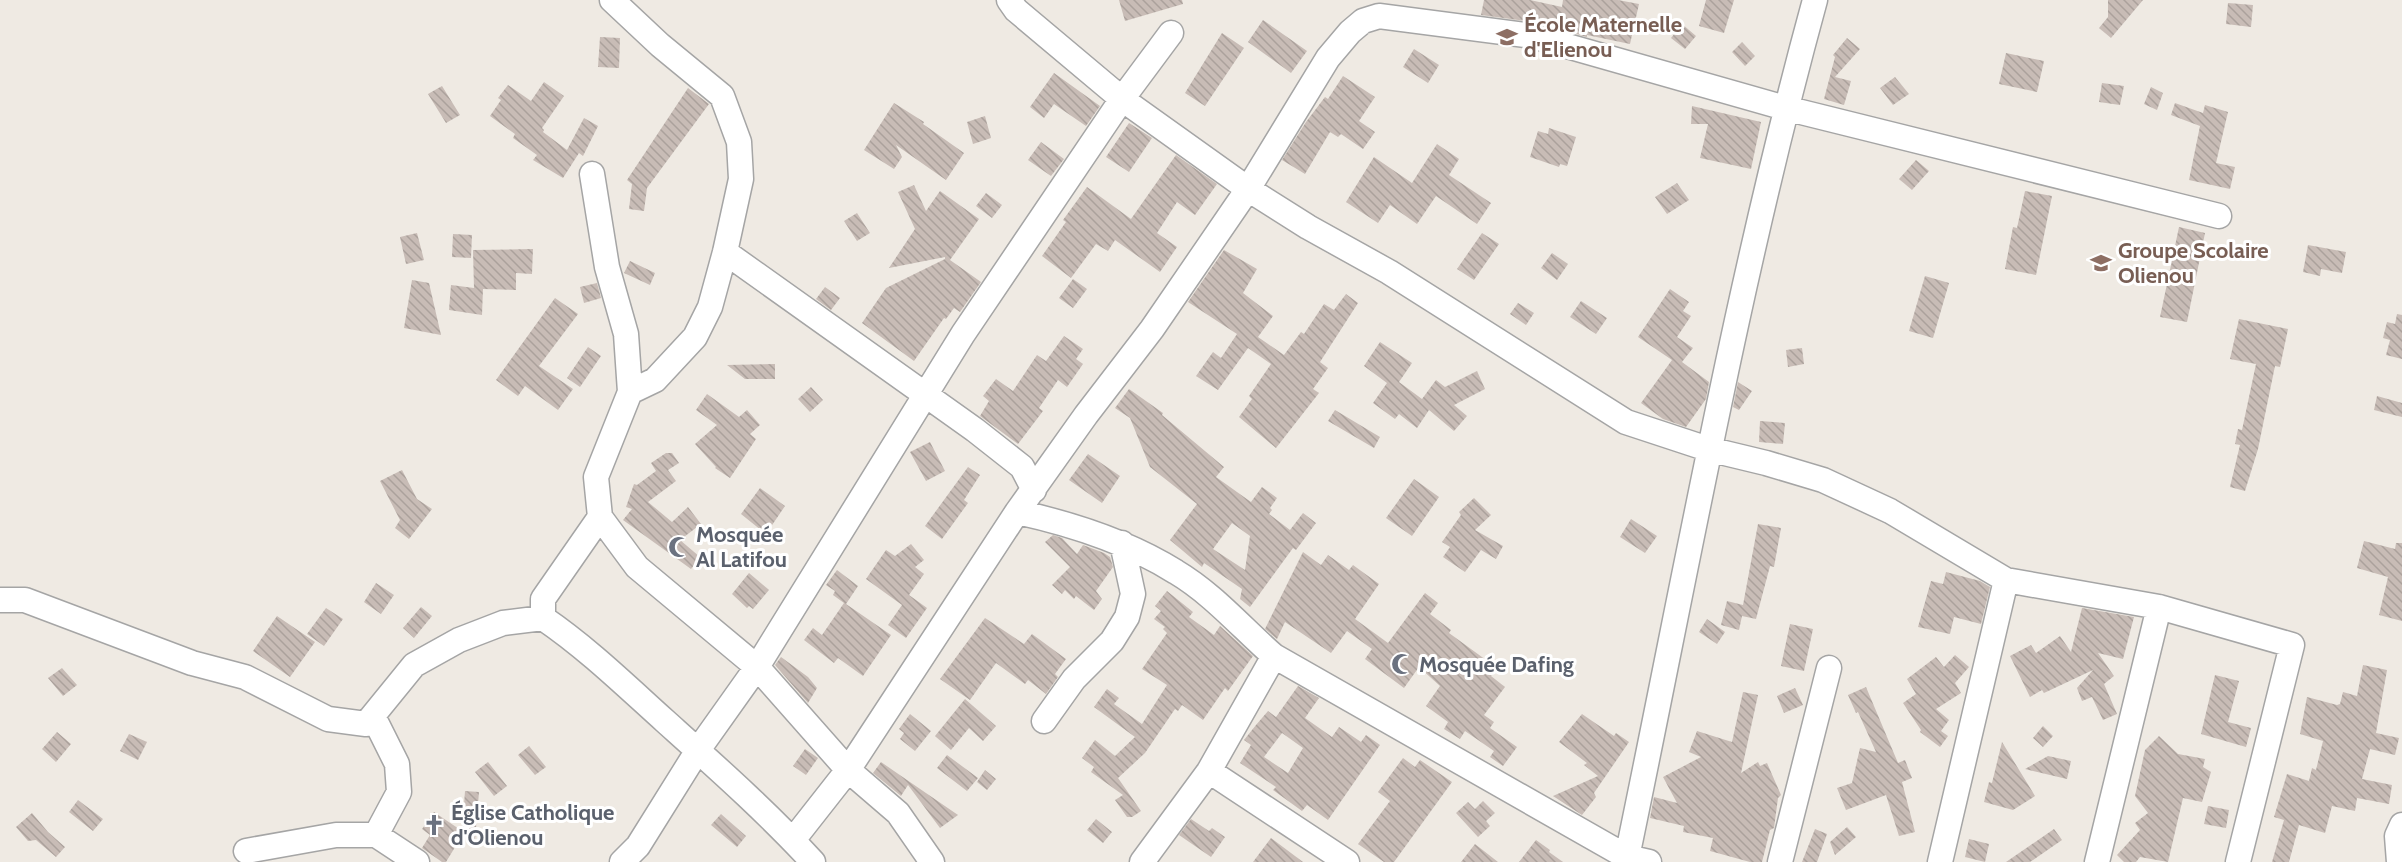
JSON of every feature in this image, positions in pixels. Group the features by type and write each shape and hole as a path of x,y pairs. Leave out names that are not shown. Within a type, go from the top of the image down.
{"street":[{"path":"612,0 722,96 739,142 741,179 710,307 695,337 655,380 630,392"},
{"path":"1009,0 1016,10 1122,99 1248,189 1308,227 1389,272 1626,422 1708,449 1823,480 1890,511 2006,580 2159,607 2292,645 2238,862"},
{"path":"1017,512 1044,518 1122,543 1178,573 1226,611 1274,656 1634,860 1708,449 1785,108 1815,0"},
{"path":"793,840 848,770 1017,512 1086,415 1152,329 1248,189 1328,58 1350,32 1363,21 1378,16 1532,36 1785,108 2219,216"},
{"path":"622,862 638,846 698,750 757,667 963,334 1122,99 1171,33"},
{"path":"592,174 607,267 626,334 630,392 596,477 600,517 637,567 757,667 848,770 898,813 933,862"},
{"path":"725,252 975,430 1022,467 1034,490"},
{"path":"543,618 543,599 600,517"},
{"path":"1044,721 1074,679 1112,641 1127,617 1133,594 1122,543"},
{"path":"1940,862 2006,580"},
{"path":"0,600 25,600 192,663 245,677 328,719 366,724 414,665 459,640 503,623 543,618 573,638 698,750 793,840 813,862"},
{"path":"2097,862 2159,607"},
{"path":"1142,862 1209,771 1274,656"},
{"path":"1780,862 1829,668"},
{"path":"373,716 397,764 399,792 376,835"},
{"path":"1209,771 1347,862"},
{"path":"2399,862 2397,836 2402,825"},
{"path":"246,851 336,835 376,835 417,862"}],"building":[{"path":"1119,0 1182,0 1183,4 1125,21"},
{"path":"1484,0 1530,0 1562,7 1563,0 1618,0 1639,4 1630,44 1587,35 1587,37 1534,22 1481,15"},
{"path":"1706,0 1734,0 1724,33 1699,26"},
{"path":"2108,0 2143,0 2111,38 2099,28 2108,17"},
{"path":"2228,3 2253,5 2251,27 2226,24"},
{"path":"1263,20 1307,51 1291,73 1248,42"},
{"path":"1682,24 1696,36 1685,49 1671,38"},
{"path":"1222,33 1244,48 1205,106 1185,93"},
{"path":"600,37 620,38 619,68 598,67"},
{"path":"1847,38 1860,49 1835,77 1851,81 1844,105 1824,99 1835,57 1833,55"},
{"path":"1742,42 1755,56 1745,66 1732,52"},
{"path":"1414,49 1439,65 1428,83 1403,67"},
{"path":"2006,53 2044,61 2037,92 1999,84"},
{"path":"1054,73 1100,106 1086,126 1054,104 1044,118 1030,107"},
{"path":"1343,76 1375,97 1359,121 1375,132 1363,149 1341,134 1338,137 1330,132 1305,174 1282,160 1306,122 1325,97 1328,99"},
{"path":"1895,77 1909,94 1893,105 1880,88"},
{"path":"544,82 564,96 542,128 543,132 567,150 584,118 598,126 583,156 579,153 563,178 533,160 537,155 513,138 515,134 490,116 501,100 498,98 508,85 531,101"},
{"path":"2102,83 2124,86 2120,105 2099,102"},
{"path":"442,86 460,115 446,123 428,94"},
{"path":"2151,87 2163,93 2157,110 2144,104"},
{"path":"688,88 709,104 647,188 644,211 629,209 632,184 627,180"},
{"path":"894,103 924,122 923,124 964,153 946,180 896,145 902,157 894,169 864,150"},
{"path":"2175,103 2203,113 2205,105 2228,112 2216,163 2235,167 2230,189 2189,180 2200,126 2171,115"},
{"path":"1692,106 1761,122 1751,169 1700,158 1708,124 1691,124"},
{"path":"985,116 991,138 973,144 967,122"},
{"path":"1129,123 1152,138 1129,172 1106,157"},
{"path":"1549,128 1576,137 1567,166 1560,164 1559,167 1530,157 1538,131 1548,134"},
{"path":"1041,142 1064,159 1051,176 1028,160"},
{"path":"1437,144 1459,159 1449,175 1491,203 1477,224 1436,196 1417,224 1390,205 1378,223 1346,202 1374,157 1412,183"},
{"path":"1176,155 1217,184 1195,215 1177,202 1157,233 1177,247 1160,272 1115,240 1108,251 1096,244 1071,278 1042,256 1066,222 1063,220 1087,187 1131,219"},
{"path":"1916,160 1929,171 1912,190 1899,179"},
{"path":"1677,183 1689,200 1667,214 1655,197"},
{"path":"914,185 926,211 940,191 979,219 950,260 981,282 960,312 954,308 946,319 944,318 914,361 862,323 886,288 945,259 945,257 889,268 915,229 898,192"},
{"path":"2025,191 2052,196 2036,275 2005,269 2013,227 2017,228"},
{"path":"986,193 1002,205 992,218 976,206"},
{"path":"857,213 870,233 857,241 844,221"},
{"path":"2179,227 2205,233 2187,322 2160,317"},
{"path":"417,233 424,260 406,264 400,237"},
{"path":"1482,233 1499,244 1474,280 1457,269"},
{"path":"453,234 472,235 471,258 452,257"},
{"path":"2308,245 2346,252 2342,273 2321,269 2320,276 2303,272"},
{"path":"533,249 532,274 516,273 516,290 483,289 482,315 449,310 451,285 474,288 473,250"},
{"path":"1224,250 1257,269 1243,293 1273,316 1258,337 1284,355 1301,332 1304,334 1324,304 1334,310 1346,294 1358,303 1320,362 1328,368 1313,389 1319,393 1276,448 1239,417 1252,399 1249,396 1271,364 1248,348 1218,390 1196,376 1213,352 1221,358 1237,334 1188,302"},
{"path":"1552,253 1568,264 1557,280 1541,268"},
{"path":"630,261 655,273 650,285 624,273"},
{"path":"1925,276 1949,283 1933,338 1909,331"},
{"path":"1073,279 1087,289 1073,308 1059,298"},
{"path":"412,280 429,283 441,335 404,328"},
{"path":"597,283 601,298 584,303 580,287"},
{"path":"825,287 840,298 831,310 816,299"},
{"path":"1670,289 1689,302 1683,311 1691,316 1677,337 1693,348 1682,362 1709,382 1706,399 1686,427 1663,419 1641,403 1672,360 1638,337"},
{"path":"555,298 578,314 539,366 573,389 558,410 525,386 518,396 496,380"},
{"path":"1581,301 1607,318 1596,334 1570,317"},
{"path":"1518,303 1534,313 1526,325 1510,314"},
{"path":"2397,314 2402,315 2402,359 2386,355 2390,340 2383,338 2387,322 2395,324"},
{"path":"2239,319 2288,329 2280,367 2275,366 2258,449 2245,491 2230,487 2240,445 2235,444 2238,429 2242,430 2256,364 2230,359"},
{"path":"1064,336 1083,349 1076,359 1083,364 1067,387 1058,380 1039,408 1043,411 1018,444 980,416 989,401 983,396 996,379 1013,391 1037,355 1046,361"},
{"path":"1380,342 1412,363 1399,382 1422,399 1436,380 1445,387 1477,371 1485,389 1454,405 1467,416 1454,431 1429,410 1417,428 1399,414 1395,419 1373,403 1387,383 1364,366"},
{"path":"588,347 601,356 580,387 567,378"},
{"path":"1802,348 1804,364 1788,367 1786,350"},
{"path":"775,364 775,379 745,379 727,365"},
{"path":"1738,382 1752,391 1739,410 1733,407"},
{"path":"811,387 823,400 810,412 798,399"},
{"path":"1129,389 1163,413 1162,415 1224,467 1216,477 1251,502 1262,487 1277,498 1269,514 1290,530 1303,513 1316,523 1296,550 1293,548 1250,607 1240,599 1242,589 1204,563 1202,567 1170,540 1197,504 1150,467 1130,418 1115,408","holes":["1232,523 1250,536 1245,570 1213,549"]},
{"path":"707,394 739,417 747,410 760,425 750,434 756,439 730,478 715,468 695,444 717,425 696,410"},
{"path":"2377,396 2402,403 2402,417 2374,410"},
{"path":"1335,410 1380,437 1374,448 1328,421"},
{"path":"1760,421 1785,423 1783,444 1759,442"},
{"path":"930,442 945,471 926,481 910,452"},
{"path":"666,453 672,453 679,463 668,470 676,481 648,502 672,522 688,507 701,524 680,540 700,557 691,569 623,520 632,509 626,507 634,484 637,485 656,471 651,463"},
{"path":"1088,454 1120,476 1102,503 1069,480"},
{"path":"968,467 980,475 964,500 968,503 942,539 925,526"},
{"path":"402,470 417,499 432,509 409,539 395,528 400,520 380,481"},
{"path":"1414,479 1439,497 1412,536 1386,518"},
{"path":"760,488 785,506 766,534 741,514"},
{"path":"1474,498 1491,515 1475,530 1503,546 1496,559 1481,550 1465,572 1443,557 1450,547 1442,542 1461,515 1459,512"},
{"path":"1631,519 1657,536 1645,553 1620,537"},
{"path":"1758,524 1781,528 1774,567 1770,566 1756,619 1742,616 1739,630 1721,625 1727,601 1743,605"},
{"path":"1053,535 1062,538 1077,554 1083,545 1110,557 1113,567 1096,591 1102,599 1094,610 1076,596 1074,599 1065,590 1062,594 1052,585 1070,567 1045,542"},
{"path":"2364,541 2395,549 2396,543 2402,543 2402,621 2379,615 2388,577 2357,568"},
{"path":"911,544 924,560 915,567 924,574 909,595 927,608 906,638 888,625 902,605 866,579 886,550 895,556"},
{"path":"1303,552 1321,565 1328,555 1349,570 1353,565 1379,584 1355,619 1388,643 1425,593 1438,603 1430,614 1451,630 1449,633 1497,668 1491,676 1505,687 1484,715 1494,722 1490,728 1517,747 1503,766 1490,757 1494,751 1465,731 1460,739 1444,729 1448,722 1426,706 1440,686 1419,667 1404,688 1365,659 1372,649 1347,631 1331,653 1285,622 1277,639 1265,629"},
{"path":"837,570 858,586 846,604 891,635 863,676 838,658 834,663 804,640 813,628 822,635 844,603 833,595 835,591 826,585"},
{"path":"1946,572 1980,581 1990,587 1981,624 1954,617 1950,634 1918,627 1931,581 1943,584"},
{"path":"749,573 769,590 753,609 749,606 747,608 732,594"},
{"path":"376,583 394,595 381,614 364,602"},
{"path":"1167,591 1193,612 1189,617 1214,635 1220,626 1253,656 1228,691 1225,688 1203,720 1182,705 1178,711 1175,709 1145,753 1118,778 1141,811 1132,817 1127,817 1115,800 1123,795 1091,772 1094,767 1082,758 1095,740 1115,756 1135,737 1094,707 1107,689 1119,698 1114,704 1142,724 1167,685 1142,669 1167,633 1163,629 1165,627 1154,619 1161,611 1155,606"},
{"path":"421,607 432,616 414,638 403,628"},
{"path":"326,608 343,619 324,646 307,634"},
{"path":"2082,608 2134,617 2123,659 2098,653 2114,676 2104,684 2117,714 2103,720 2092,697 2082,701 2077,688 2093,670 2044,693 2042,690 2030,697 2010,656 2031,645 2036,653 2060,636 2071,652"},
{"path":"277,616 315,642 290,677 253,651"},
{"path":"985,618 1024,644 1032,634 1066,659 1055,674 1058,677 1046,694 1028,680 1025,684 996,663 970,700 940,679"},
{"path":"1707,619 1725,632 1717,644 1699,632"},
{"path":"1790,624 1813,629 1804,671 1781,666"},
{"path":"1955,655 1969,667 1955,683 1961,693 1936,709 1949,720 1941,731 1948,736 1940,747 1920,732 1921,730 1903,703 1916,694 1907,679 1936,657 1944,667"},
{"path":"781,657 808,677 817,688 808,703 775,665"},
{"path":"2363,665 2387,670 2376,733 2399,738 2395,755 2370,749 2362,779 2392,785 2389,804 2357,798 2355,811 2332,806 2325,833 2299,825 2289,862 2272,862 2284,820 2274,817 2287,774 2309,781 2312,768 2316,770 2323,741 2300,734 2307,697 2337,705 2340,704 2343,692 2357,696"},
{"path":"62,668 77,685 63,696 48,678"},
{"path":"2215,675 2239,681 2228,722 2251,728 2246,747 2201,734"},
{"path":"1298,686 1319,698 1305,718 1332,737 1339,727 1361,742 1366,735 1380,745 1328,820 1307,805 1302,811 1273,790 1276,787 1240,763 1251,745 1244,740 1268,711 1276,717","holes":["1282,733 1303,748 1288,773 1264,757"]},
{"path":"1866,687 1898,763 1905,760 1912,778 1902,782 1915,832 1899,836 1886,795 1846,810 1837,788 1852,783 1860,748 1876,752 1848,695"},
{"path":"1795,688 1803,705 1784,713 1777,696"},
{"path":"1743,692 1758,695 1741,773 1758,762 1760,766 1767,763 1781,795 1778,798 1774,828 1770,830 1762,862 1750,862 1710,851 1713,838 1683,832 1684,826 1650,818 1654,797 1677,803 1663,777 1701,757 1689,752 1697,731 1732,742"},
{"path":"965,699 996,726 983,741 969,728 951,750 935,736"},
{"path":"910,714 931,731 915,751 900,739 904,733 899,729"},
{"path":"1582,714 1614,736 1616,733 1629,742 1594,793 1596,797 1582,815 1553,796 1598,776 1584,765 1587,763 1559,742"},
{"path":"2043,726 2053,736 2043,747 2033,738"},
{"path":"57,732 71,744 56,762 42,749"},
{"path":"129,734 147,742 138,760 120,751"},
{"path":"2159,736 2178,754 2205,759 2203,767 2211,772 2202,802 2183,798 2168,862 2140,857 2136,862 2124,862 2117,855 2140,830 2135,823 2148,813 2135,796 2145,750"},
{"path":"2002,742 2035,796 2013,810 1984,802 1989,782 1992,783"},
{"path":"529,746 546,767 535,775 518,755"},
{"path":"805,749 818,758 806,775 793,766"},
{"path":"947,755 978,778 967,791 937,768"},
{"path":"2048,756 2071,761 2067,779 2025,769"},
{"path":"1403,758 1415,767 1420,760 1452,782 1394,862 1384,862 1358,844 1390,801 1378,792"},
{"path":"488,762 507,786 494,796 475,772"},
{"path":"881,762 958,815 940,828 908,785 901,796 873,773"},
{"path":"985,770 996,779 987,790 977,782"},
{"path":"465,791 479,792 475,840 463,834 446,862 442,862 422,848 430,835 422,829 434,812 462,831"},
{"path":"78,800 103,819 93,831 69,812"},
{"path":"1483,801 1495,813 1486,821 1490,826 1478,837 1456,813 1468,802 1475,809"},
{"path":"2208,806 2229,810 2226,828 2204,824"},
{"path":"32,813 65,847 56,857 36,840 28,841 16,827"},
{"path":"721,814 746,836 737,847 711,825"},
{"path":"1096,819 1112,832 1103,843 1087,830"},
{"path":"1191,819 1209,831 1212,828 1225,837 1211,857 1179,835"},
{"path":"1847,827 1856,837 1835,855 1830,842"},
{"path":"1815,829 1827,834 1817,862 1802,862"},
{"path":"2054,829 2062,840 2030,862 2006,862"},
{"path":"1271,838 1303,862 1253,862"},
{"path":"1969,839 1989,844 1985,862 1965,857"},
{"path":"1536,840 1550,850 1549,852 1563,862 1519,862"},
{"path":"1475,844 1498,862 1461,862"}],"place":[{"name":"École Maternelle d'Elienou","path":"1507,37"},
{"name":"Groupe Scolaire Olienou","path":"2101,263"},
{"name":"Mosquée Al Latifou","path":"679,547"},
{"name":"Mosquée Dafing","path":"1402,664"},
{"name":"Église Catholique d'Olienou","path":"434,825"}]}
